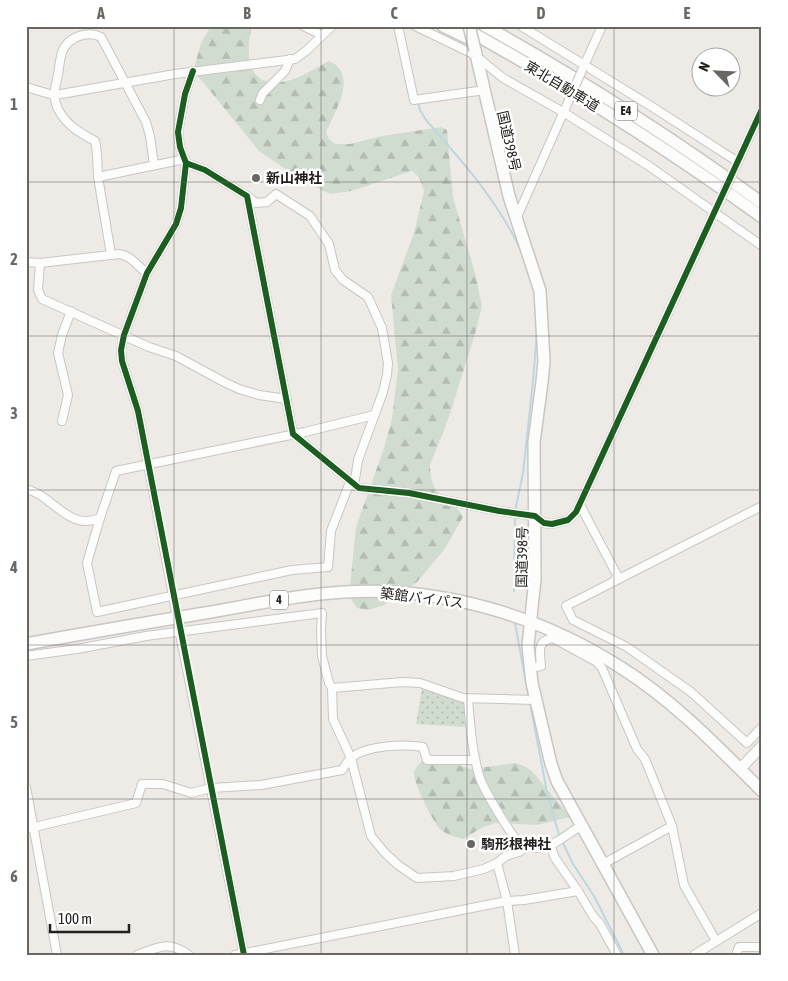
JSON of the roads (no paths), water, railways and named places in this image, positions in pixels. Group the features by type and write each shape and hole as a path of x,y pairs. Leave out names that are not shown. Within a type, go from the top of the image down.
{"highway":[{"path":"443,26 524,63"},
{"name":"東北自動車道","path":"460,26 638,132 762,217"},
{"name":"国道398号","path":"469,26 509,196 540,290 543,375 534,442 535,579 528,646 530,700 556,780 653,955"},
{"name":"東北自動車道","path":"485,26 644,122 762,203"},
{"path":"491,26 518,45"},
{"name":"築館バイパス","path":"26,644 280,600 346,592 407,594 451,600 531,622 595,652 645,684 686,718 762,791"}],"main road":[{"path":"740,769 762,746"}],"street":[{"path":"304,26 322,36"},
{"path":"26,87 53,95 193,71 295,59 332,26"},
{"path":"398,26 414,100 485,90"},
{"path":"415,26 474,53 503,78 564,109 715,211 762,246"},
{"path":"520,26 737,164"},
{"path":"516,217 602,26"},
{"path":"111,255 98,177 98,151 95,141 74,128 64,119 58,110 53,95 62,52 70,41 86,34 94,34 101,37 146,122 154,165"},
{"path":"260,100 263,93 285,70 290,59"},
{"path":"176,612 138,411 122,361 122,350 124,335 146,273 176,224 181,208 186,161 180,147 178,132 185,94 193,71"},
{"path":"247,196 293,434 359,488 409,493 535,516 544,523 560,524 568,520 580,505 762,109"},
{"path":"98,177 154,165 186,161 205,170 256,202 267,202 276,194 310,216 329,244 335,270 343,280 368,297 382,328 388,362 383,392 358,460 352,484 331,531 328,567 292,570 97,612 88,563 100,518 116,471 374,415"},
{"path":"26,262 40,263 111,255 128,256 146,273"},
{"path":"40,263 38,290 42,299 158,350 176,356 239,389 259,395 287,399"},
{"path":"62,421 68,395 58,354 62,335 71,311"},
{"path":"26,489 45,498 60,512 68,516 88,521 100,518"},
{"path":"580,505 617,575 615,581"},
{"path":"762,506 566,606 573,620 627,647 691,692 747,743 762,727"},
{"path":"26,656 77,649 179,628 322,613 322,656 332,688 333,719 351,758 371,836 385,853 417,878 454,876 484,869 506,856 519,852 527,846"},
{"path":"179,628 211,788 241,954 380,928 507,901 578,891"},
{"path":"530,668 541,666 539,652 541,644 546,639 553,638 596,662 602,668 637,749 645,759 672,826 684,885 716,941"},
{"path":"332,688 411,682 420,683 445,693 468,699 530,700"},
{"path":"468,699 475,760 479,777 516,839 527,846 540,848 550,845 581,826"},
{"path":"30,828 136,803 142,784 163,784 191,793 211,788 261,785 342,770 351,758 364,752 387,746 423,747 427,760 475,760"},
{"path":"26,787 30,828 57,955"},
{"path":"603,864 672,826"},
{"path":"550,845 555,858 600,924 616,955"},
{"path":"497,863 507,901 515,955"},
{"path":"694,955 762,913"},
{"path":"137,955 163,946 173,946 189,955"},
{"path":"736,955 739,947 762,947"}],"waterway":[{"path":"418,101 420,110 426,120 466,166 502,215 521,251"},
{"path":"515,511 523,473 537,330"},
{"path":"514,591 515,516"},
{"path":"515,623 529,699"},
{"path":"530,703 547,792 559,835"},
{"path":"563,843 573,864 594,896 624,955"}],"place":[{"name":"新山神社","path":"256,178"},
{"name":"駒形根神社","path":"471,844"}]}
